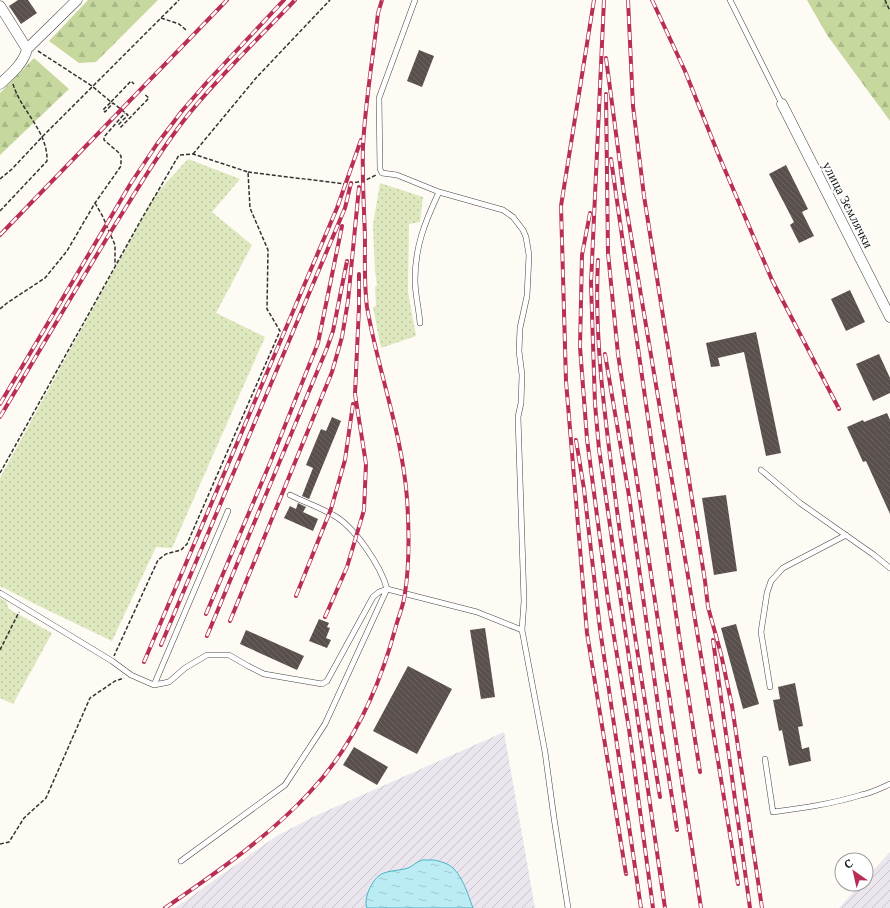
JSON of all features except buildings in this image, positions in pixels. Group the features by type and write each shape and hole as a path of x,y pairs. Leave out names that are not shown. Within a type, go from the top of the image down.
{"street":[{"path":"0,84 11,74 25,55 26,49 77,0"},
{"path":"0,6 26,49"},
{"name":"улица Землячки","path":"782,104 890,317"}],"lane":[{"path":"415,0 379,98 380,169 382,173 397,175 439,192 503,210 513,217 523,230 526,237 529,255 527,296 520,328 519,351 522,375 521,403 518,417 524,601 522,630 545,752 568,908"},
{"path":"730,0 782,104"},
{"path":"420,323 415,281 418,243 426,220 439,192"},
{"path":"761,470 800,503 890,568"},
{"path":"181,861 285,785 325,724 387,589 376,564 348,527 334,515 290,496"},
{"path":"154,685 228,510"},
{"path":"770,687 761,632 767,593 771,581 778,572 789,564 846,535"},
{"path":"0,593 112,661 131,675 154,685 169,682 185,668 207,656 229,655 264,674 322,684 327,681 373,597 387,589 477,612 522,630"},
{"path":"765,759 773,812 817,807 863,795 890,784"}],"path":[{"path":"0,179 12,169 92,86 179,0"},
{"path":"193,154 256,78 330,0"},
{"path":"885,0 890,10"},
{"path":"161,18 179,24 186,30"},
{"path":"26,49 33,48 92,86 111,102"},
{"path":"0,211 46,164 48,157 43,136 15,89 11,74"},
{"path":"134,84 130,81 103,110 105,112 114,103 128,115 119,124 121,127 149,98 144,94"},
{"path":"0,309 45,278 67,251 95,203 121,166 121,156 104,140 104,137 125,113"},
{"path":"0,473 179,155 193,154 248,172 346,184 364,181 382,173"},
{"path":"112,661 158,560 166,554 181,550 187,544 280,331 267,309 268,250 250,208 248,172"},
{"path":"95,203 103,217 115,245 116,265"},
{"path":"0,650 22,606"},
{"path":"0,844 9,842 24,818 46,798 90,698 115,681 131,675"}],"shaded area":[{"path":"504,732 535,908 175,908 275,837 315,816"},
{"path":"890,852 890,908 839,908 854,892 874,892 874,869"}],"green space":[{"path":"88,0 158,0 96,62 79,63 49,41"},
{"path":"807,0 890,0 890,121 827,35"},
{"path":"34,58 69,89 0,155 0,93"},
{"path":"188,159 240,179 212,212 252,245 216,313 265,337 172,548 156,547 112,641 0,586 0,478 155,195"},
{"path":"380,183 423,197 420,222 409,224 408,292 416,336 381,348 373,307 376,306 375,287 377,285 373,225"},
{"path":"0,598 6,601 9,609 52,633 13,704 0,698"}],"water":[{"path":"422,860 434,860 452,867 460,877 473,908 367,908 367,895 377,877 386,872 408,868"}],"railway":[{"path":"0,235 227,0"},
{"path":"0,404 131,183 157,144 182,111 208,81 284,0"},
{"path":"0,417 110,233 167,143 188,115 214,85 295,0"},
{"path":"165,908 222,868 258,840 293,810 325,775 352,736 373,693 382,671 404,601 409,546 407,498 395,426 377,355 367,307 365,281 363,181 364,130 378,13 382,0"},
{"path":"594,0 561,206 566,381 587,633 626,874"},
{"path":"604,0 591,283 595,404 599,449 665,908"},
{"path":"628,0 633,106 644,196 708,607 721,654 732,706 762,908"},
{"path":"652,0 685,71 719,156 772,280 839,409"},
{"path":"606,58 624,194 738,884"},
{"path":"606,94 608,253 618,354 701,908"},
{"path":"144,662 337,208 361,140"},
{"path":"611,159 700,772"},
{"path":"161,645 345,208 351,183"},
{"path":"230,621 332,372 342,337 348,301 359,187"},
{"path":"590,213 582,255 580,347 587,439 608,600 629,729 653,908"},
{"path":"206,614 270,463 318,343 342,226"},
{"path":"598,260 597,290 599,349 604,407 625,571 660,797"},
{"path":"207,636 327,348 333,331 347,261"},
{"path":"325,617 347,567 364,510 366,464 355,394 359,274"},
{"path":"605,354 629,496 677,830"},
{"path":"296,596 331,509 345,460 353,404"},
{"path":"576,440 584,489 600,629 641,908"},
{"path":"713,640 750,908"}]}
